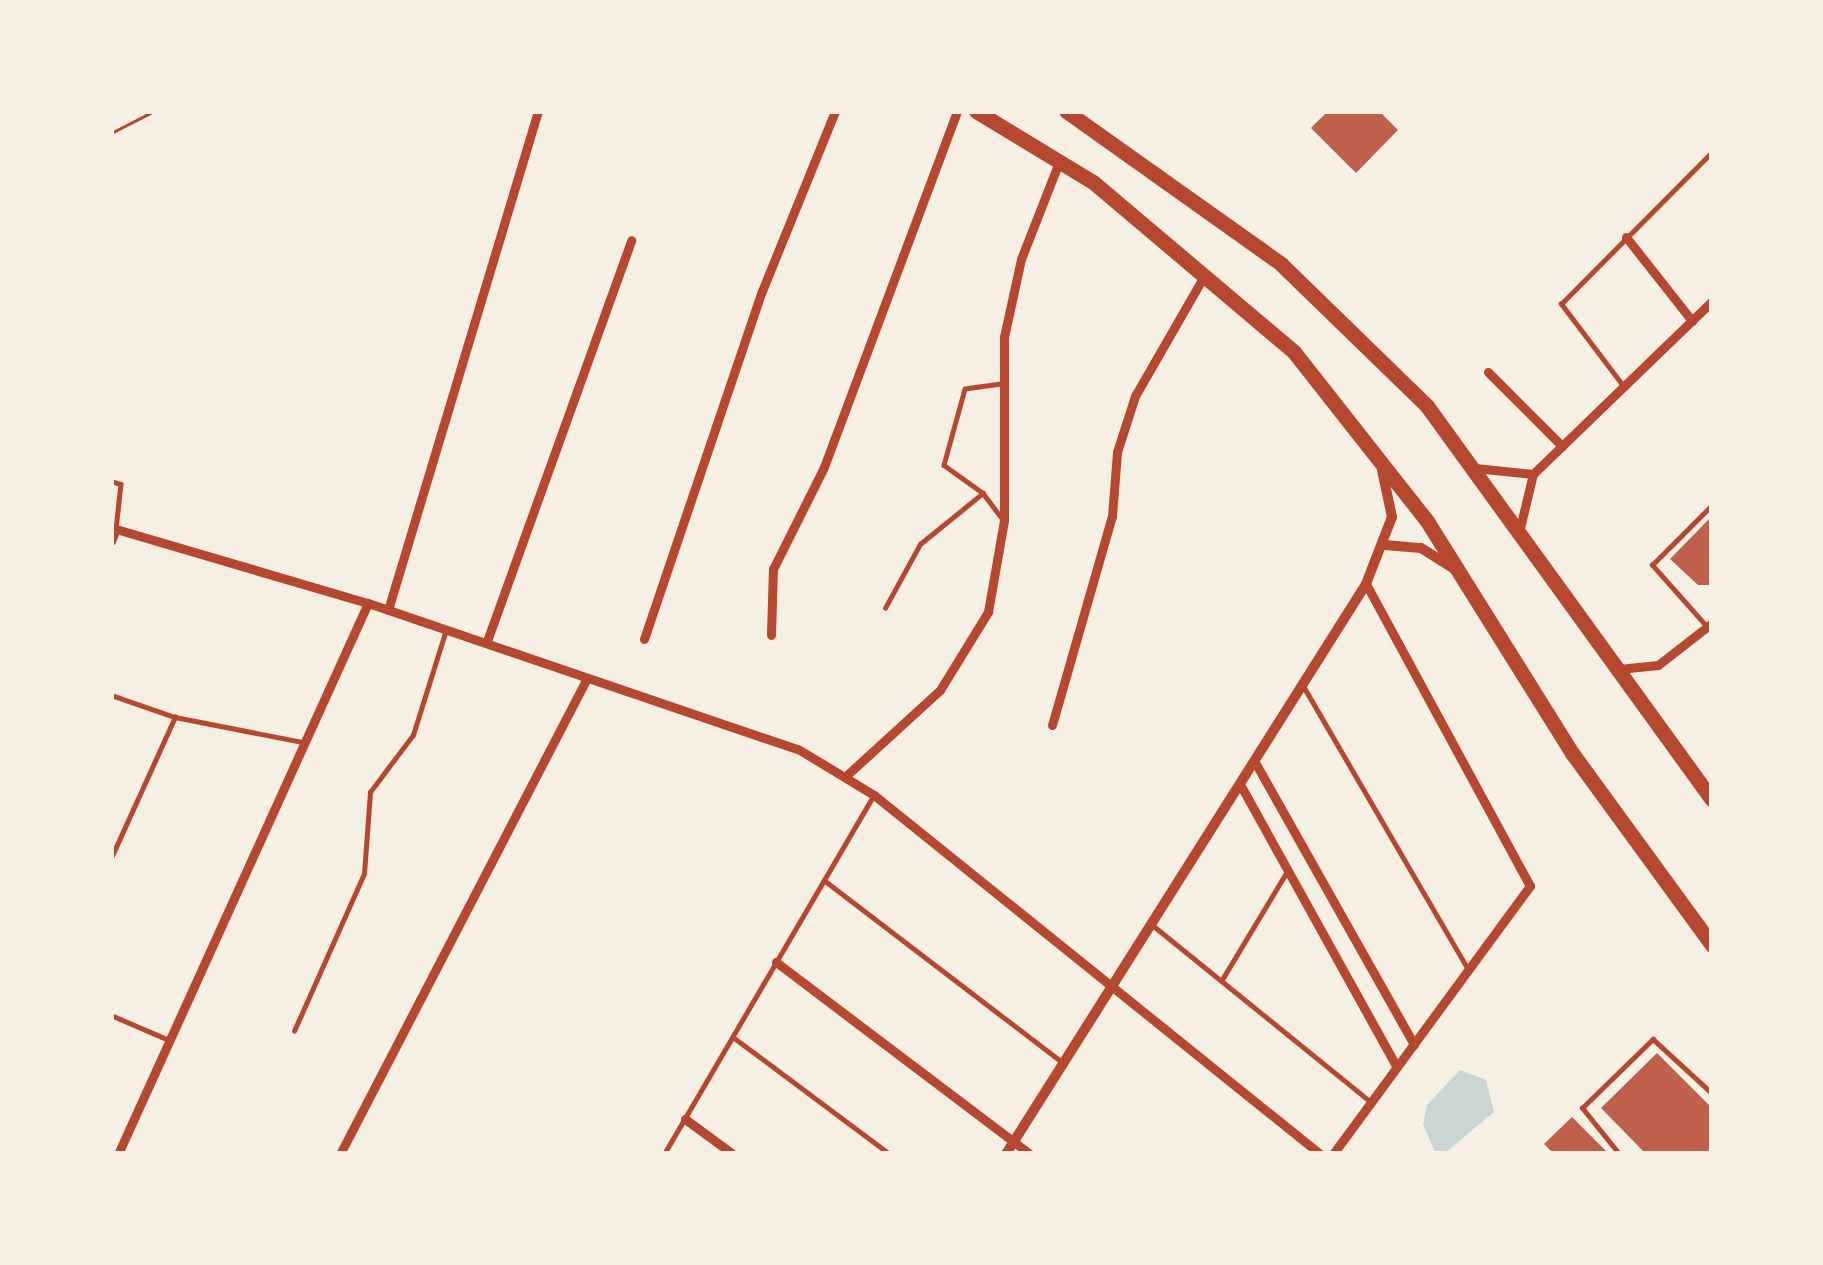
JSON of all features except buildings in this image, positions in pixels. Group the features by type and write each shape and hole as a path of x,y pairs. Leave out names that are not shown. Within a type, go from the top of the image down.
{"highway":[{"path":"976,111 1059,162 1207,271 1294,352 1375,449 1466,577 1572,753 1712,945"},
{"path":"1066,111 1281,264 1427,406 1520,527 1712,800"}],"street":[{"path":"388,610 538,111"},
{"path":"644,639 762,291 835,111"},
{"path":"771,635 772,568 824,467 957,111"},
{"path":"847,775 963,662 988,612 1004,520 1001,384 1021,259 1059,162"},
{"path":"1626,237 1692,321"},
{"path":"487,640 631,240"},
{"path":"1052,725 1112,516 1117,452 1135,396 1207,271"},
{"path":"1520,527 1533,474 1712,301"},
{"path":"1489,372 1562,446"},
{"path":"1006,1154 1366,584 1385,545 1390,497 1375,449"},
{"path":"1475,468 1533,474"},
{"path":"111,542 116,529 368,603 798,749 874,795 1320,1154"},
{"path":"1385,545 1421,548 1466,577"},
{"path":"1333,1154 1527,898 1527,874 1366,584"},
{"path":"118,1154 368,603"},
{"path":"1619,669 1658,665 1710,628"},
{"path":"340,1154 587,678"},
{"path":"1256,764 1414,1044"},
{"path":"1241,786 1396,1067"},
{"path":"776,962 1030,1154"},
{"path":"685,1119 733,1154"}],"lane":[{"path":"1625,388 1562,304 1712,152"},
{"path":"1001,384 965,389 944,465 983,493 1004,520"},
{"path":"111,481 121,484 116,529"},
{"path":"885,608 920,544 983,493"},
{"path":"1710,628 1652,566 1712,505"},
{"path":"294,1031 364,874 370,792 413,735 446,628"},
{"path":"1303,686 1470,972"},
{"path":"111,695 175,717 303,742"},
{"path":"111,858 175,717"},
{"path":"664,1154 874,795"},
{"path":"1221,980 1288,870"},
{"path":"824,880 1063,1063"},
{"path":"1151,923 1372,1102"},
{"path":"111,1015 169,1040"},
{"path":"733,1037 890,1154"},
{"path":"1619,1154 1582,1108 1653,1039 1712,1093"}],"path":[{"path":"111,133 154,111"}],"shaded area":[{"path":"1460,1070 1486,1080 1494,1112 1445,1153 1435,1152 1423,1124 1427,1105"}]}
